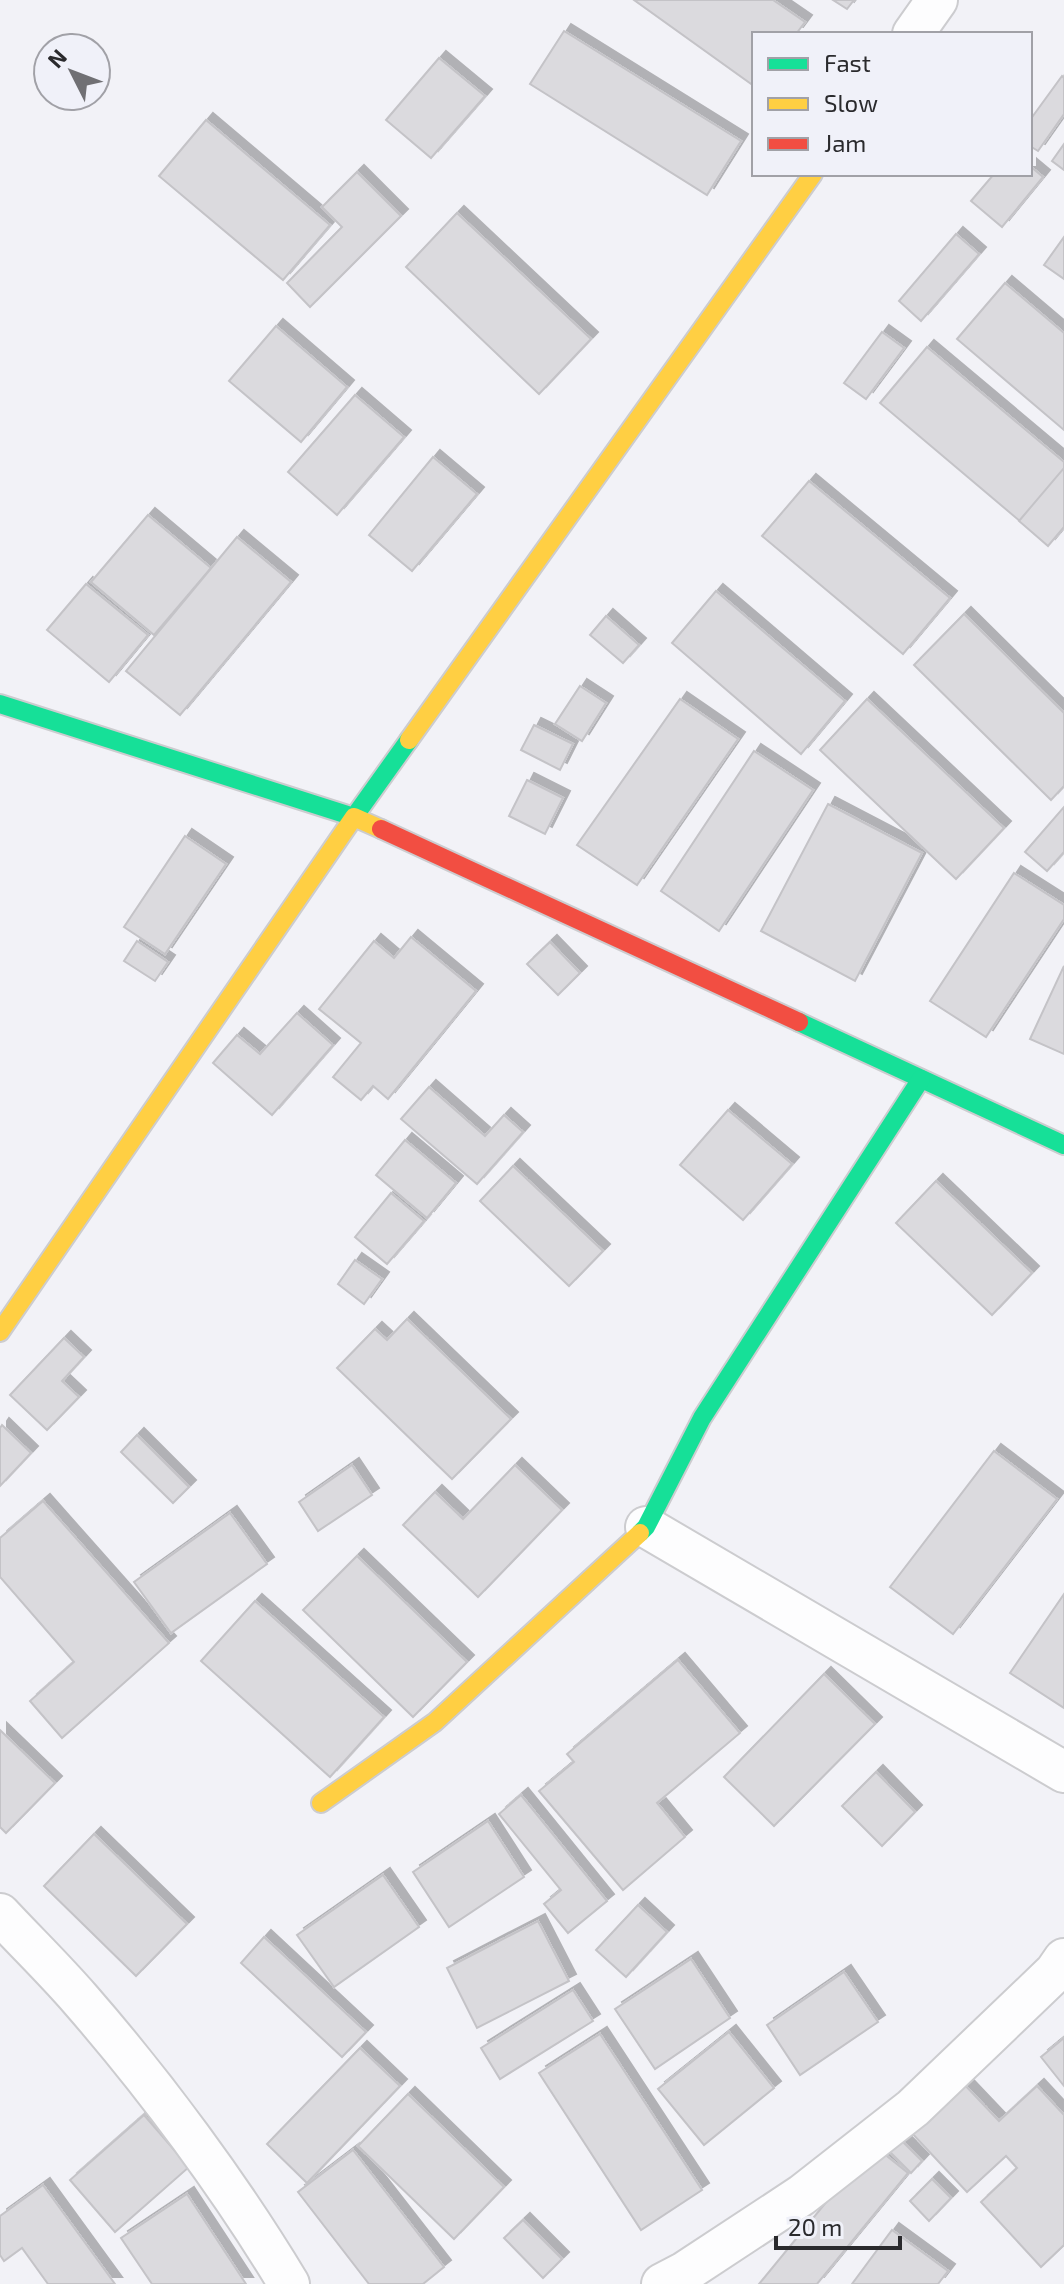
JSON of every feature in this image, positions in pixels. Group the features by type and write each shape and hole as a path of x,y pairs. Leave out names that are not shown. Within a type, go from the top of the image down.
{"street":[{"path":"914,32 937,0"},
{"path":"0,1332 354,817 812,176"},
{"path":"0,704 354,817 1064,1145"},
{"path":"321,1803 435,1722 646,1527 702,1418 921,1079"},
{"path":"646,1527 1064,1772"},
{"path":"0,1914 80,1999 182,2127 258,2233 289,2284"},
{"path":"682,2280 802,2195 913,2108 1055,1972 1064,1959"}],"building":[{"path":"634,0 773,0 805,22 798,32 752,32 752,85"},
{"path":"833,0 854,0 847,9"},
{"path":"564,31 741,141 707,195 530,84"},
{"path":"439,58 485,96 431,158 386,120"},
{"path":"1062,76 1064,114 1038,151 1032,147 1032,117"},
{"path":"206,120 330,225 283,280 159,176"},
{"path":"1064,144 1064,170 1052,161"},
{"path":"1032,168 1043,177 1002,227 971,201 992,176 1032,176"},
{"path":"357,172 401,216 310,307 287,283 342,227 322,207"},
{"path":"457,213 591,339 539,394 406,267"},
{"path":"956,234 979,254 921,321 899,301"},
{"path":"1064,237 1064,279 1044,265"},
{"path":"1005,283 1064,333 1064,430 957,339"},
{"path":"276,326 347,387 301,442 229,381"},
{"path":"882,332 904,348 866,399 844,383"},
{"path":"927,347 1064,462 1064,471 1021,522 880,403"},
{"path":"355,395 404,437 337,515 288,472"},
{"path":"433,457 477,494 412,571 369,535"},
{"path":"1064,468 1064,527 1048,546 1019,521"},
{"path":"809,481 950,598 903,654 762,536"},
{"path":"148,515 211,568 154,635 91,582"},
{"path":"237,537 291,582 180,715 126,671"},
{"path":"86,584 148,635 109,682 47,630"},
{"path":"716,591 845,701 801,754 672,643"},
{"path":"964,614 1064,713 1064,786 1051,800 914,665"},
{"path":"606,616 639,645 623,663 590,635"},
{"path":"580,686 606,703 582,741 555,724"},
{"path":"680,699 738,739 637,885 577,845"},
{"path":"867,699 1004,828 956,879 820,750"},
{"path":"534,725 573,744 560,770 521,750"},
{"path":"754,751 813,790 719,931 661,891"},
{"path":"527,780 563,798 545,834 509,816"},
{"path":"828,804 922,853 855,981 761,931"},
{"path":"1064,807 1064,852 1047,871 1025,852"},
{"path":"185,836 226,864 165,954 124,927"},
{"path":"1014,873 1064,905 1064,919 986,1037 930,1001"},
{"path":"411,937 476,991 388,1099 373,1086 361,1100 333,1077 361,1043 319,1009 374,941 394,958"},
{"path":"137,941 168,962 155,981 124,961"},
{"path":"550,942 580,973 558,995 527,964"},
{"path":"1064,966 1064,1054 1030,1039"},
{"path":"297,1013 333,1045 272,1115 213,1063 237,1035 260,1054"},
{"path":"429,1087 485,1136 504,1115 523,1132 477,1184 401,1119"},
{"path":"728,1110 792,1164 743,1220 680,1165"},
{"path":"405,1140 456,1183 427,1218 376,1175"},
{"path":"513,1166 603,1251 569,1286 480,1201"},
{"path":"936,1181 1032,1273 992,1315 896,1223"},
{"path":"391,1193 424,1221 387,1264 355,1237"},
{"path":"355,1260 382,1279 364,1304 338,1284"},
{"path":"407,1319 511,1419 452,1479 337,1368 375,1329 387,1340"},
{"path":"64,1338 84,1357 62,1381 79,1397 47,1430 10,1395"},
{"path":"2,1425 31,1453 0,1486 0,1428"},
{"path":"137,1435 189,1487 173,1503 121,1452"},
{"path":"994,1451 1057,1499 953,1634 890,1587"},
{"path":"352,1465 372,1495 318,1531 299,1502"},
{"path":"515,1465 562,1510 478,1597 403,1525 435,1492 463,1519"},
{"path":"43,1501 169,1643 62,1738 30,1701 74,1662 0,1577 0,1538"},
{"path":"230,1513 267,1564 171,1633 134,1582"},
{"path":"357,1556 467,1662 413,1717 303,1610"},
{"path":"1064,1594 1064,1708 1010,1673"},
{"path":"255,1601 384,1717 330,1777 201,1661"},
{"path":"678,1660 740,1733 657,1803 685,1837 623,1890 539,1791 574,1762 567,1754"},
{"path":"824,1674 875,1724 774,1826 724,1777"},
{"path":"0,1730 55,1783 6,1833 0,1827"},
{"path":"876,1772 915,1812 882,1846 842,1806"},
{"path":"521,1795 607,1901 568,1933 544,1904 561,1890 499,1814"},
{"path":"488,1821 524,1877 449,1927 413,1872"},
{"path":"94,1834 187,1924 136,1976 44,1886"},
{"path":"383,1875 419,1927 334,1987 297,1935"},
{"path":"638,1905 667,1932 626,1977 596,1950"},
{"path":"538,1921 569,1981 477,2028 447,1968"},
{"path":"264,1937 366,2032 342,2057 241,1963"},
{"path":"691,1959 730,2018 655,2069 615,2009"},
{"path":"844,1972 878,2022 800,2075 767,2025"},
{"path":"573,1990 593,2021 500,2079 481,2048"},
{"path":"729,2032 774,2088 704,2145 658,2089"},
{"path":"600,2034 702,2190 641,2230 539,2073"},
{"path":"1064,2038 1064,2086 1041,2057"},
{"path":"360,2048 400,2086 307,2183 267,2144"},
{"path":"961,2081 999,2121 1037,2086 1064,2115 1064,2245 1041,2267 981,2202 1017,2168 1006,2156 967,2192 909,2130"},
{"path":"408,2094 504,2187 454,2239 358,2146"},
{"path":"144,2115 189,2167 115,2232 70,2180"},
{"path":"900,2139 922,2161 911,2173 889,2151"},
{"path":"873,2145 908,2173 817,2284 759,2284"},
{"path":"353,2150 444,2267 423,2284 369,2284 298,2192"},
{"path":"932,2179 951,2198 929,2221 910,2201"},
{"path":"43,2185 115,2284 48,2284 22,2248 4,2261 0,2255 0,2216"},
{"path":"187,2194 246,2284 152,2284 121,2238"},
{"path":"523,2220 562,2259 543,2278 504,2238"},
{"path":"892,2230 948,2271 938,2284 852,2284"}],"traffic: fast":[{"path":"0,704 354,817 409,740"},
{"path":"799,1022 1064,1145"},
{"path":"640,1533 646,1527 702,1418 921,1079"}],"traffic: slow":[{"path":"409,740 812,176"},
{"path":"0,1332 354,817 381,829"},
{"path":"321,1803 435,1722 640,1533"}],"traffic: jam":[{"path":"381,829 799,1022"}]}
